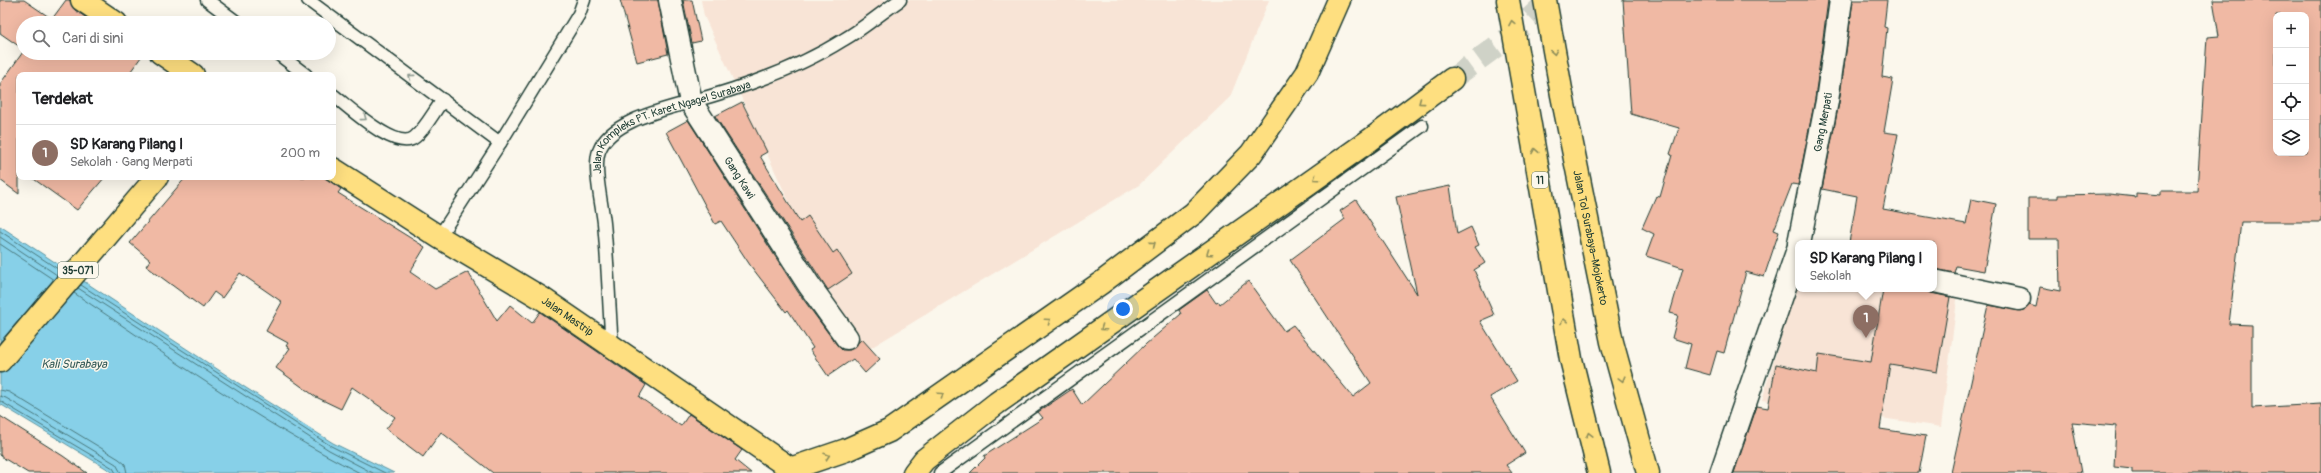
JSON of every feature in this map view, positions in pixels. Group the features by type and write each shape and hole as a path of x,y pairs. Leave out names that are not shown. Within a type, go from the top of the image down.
{"main road":[{"path":"82,0 106,16"},
{"path":"793,471 889,431 1102,283 1194,213 1251,154 1307,73 1339,0"},
{"name":"11","path":"1508,0 1571,359 1599,473"},
{"name":"Jalan Tol Surabaya–Mojokerto","path":"1545,0 1612,342 1648,473"},
{"path":"171,60 189,72"},
{"path":"914,473 924,460 997,403 1370,140 1452,79"},
{"name":"Jalan Mastrip","path":"336,171 439,237 543,300 793,471"},
{"name":"35-071","path":"0,361 155,180"}],"street":[{"name":"Gang Kawi","path":"670,0 691,102 809,284 847,338"},
{"name":"Gang Merpati","path":"1800,240 1827,101 1842,0"},
{"name":"Gang Merpati","path":"1721,473 1795,260"},
{"path":"1937,282 2019,299"}],"lane":[{"path":"207,0 229,16"},
{"path":"308,0 329,16"},
{"path":"439,237 500,143 579,14 584,0"},
{"name":"Jalan Kompleks PT. Karet Ngagel Surabaya","path":"612,347 604,224 598,167 599,150 610,137 628,123 648,113 691,102 796,65 844,40 900,0"},
{"path":"336,21 500,143"},
{"path":"286,60 302,72"},
{"path":"336,97 385,134 397,140 405,141 415,138 442,100"},
{"path":"940,473 1422,126"}],"shaded area":[{"path":"701,0 1269,0 1230,97 1139,185 859,355 704,16"},
{"path":"1960,276 1941,427 1762,400 1795,290 1795,292 1937,292 1937,288"}],"water":[{"name":"Kali Surabaya","path":"0,226 246,388 333,443 394,473 114,473 0,404"}],"building":[{"path":"0,0 24,0 48,16 16,16 16,44 0,33"},
{"path":"66,0 70,0 75,10 84,16 54,16"},
{"path":"620,0 658,0 668,54 637,62"},
{"path":"683,0 692,0 701,41 692,43"},
{"path":"1623,0 1828,0 1815,99 1798,185 1792,184 1774,230 1779,232 1764,277 1746,272 1724,353 1717,351 1710,375 1685,368 1691,344 1672,338 1678,315 1670,313 1683,268 1646,256 1654,234 1642,228 1656,196 1660,197 1672,155 1670,154 1679,128 1631,114"},
{"path":"1853,0 1887,0 1884,27 1887,28 1882,77 1893,79 1884,132 1898,134 1883,209 1966,224 1971,199 1996,204 1984,271 1956,266 1954,273 1937,270 1937,240 1850,240 1857,196 1822,189 1839,103"},
{"path":"2213,0 2321,0 2321,222 2241,222 2229,324 2252,325 2252,408 2321,404 2321,473 2132,473 2132,469 2114,467 2116,426 2072,422 2081,473 1951,473 1988,305 2022,311 2029,305 2036,307 2040,287 2060,291 2059,239 2028,239 2028,198 2058,198 2058,195 2109,194 2136,197 2136,193 2161,195 2161,191 2197,191 2207,37 2219,36"},
{"path":"17,60 139,60 130,72 16,72 16,180 19,180 19,194 0,180 0,84"},
{"path":"742,102 767,152 760,156 800,222 808,216 833,253 837,250 852,274 828,290 715,116"},
{"path":"688,120 798,292 837,345 842,350 850,350 862,339 880,359 865,373 853,359 828,376 810,350 813,348 788,310 786,312 750,265 721,221 715,224 666,132"},
{"path":"35,180 102,180 77,210"},
{"path":"183,180 328,180 341,189 338,193 425,247 410,272 435,289 468,272 497,321 510,305 532,323 540,312 646,385 639,397 681,426 689,414 742,450 735,460 751,473 493,473 441,432 423,457 386,429 395,417 352,387 341,409 316,397 276,368 290,348 286,346 288,343 266,331 282,302 240,273 222,298 214,292 203,308 146,266 150,260 130,243"},
{"path":"1450,186 1457,234 1471,227 1479,245 1475,247 1485,263 1474,270 1494,315 1480,321 1517,381 1490,397 1525,453 1506,465 1512,473 970,473 985,458 984,456 1043,418 1038,412 1072,389 1082,405 1146,344 1181,314 1179,310 1207,290 1216,303 1219,302 1220,304 1248,281 1284,331 1293,325 1353,397 1371,383 1290,260 1345,219 1340,211 1356,200 1417,294 1396,197"},
{"path":"1883,292 1930,292 1950,297 1937,372 1890,364 1880,429 1926,436 1919,473 1734,473 1757,406 1768,408 1776,364 1817,373 1819,354 1871,362"},
{"path":"0,416 87,473 28,473 5,459 0,455"}],"tunnel":[{"path":"1452,79 1512,35 1549,0"}],"place":[{"name":"SD Karang Pilang I","path":"1866,338"}]}
